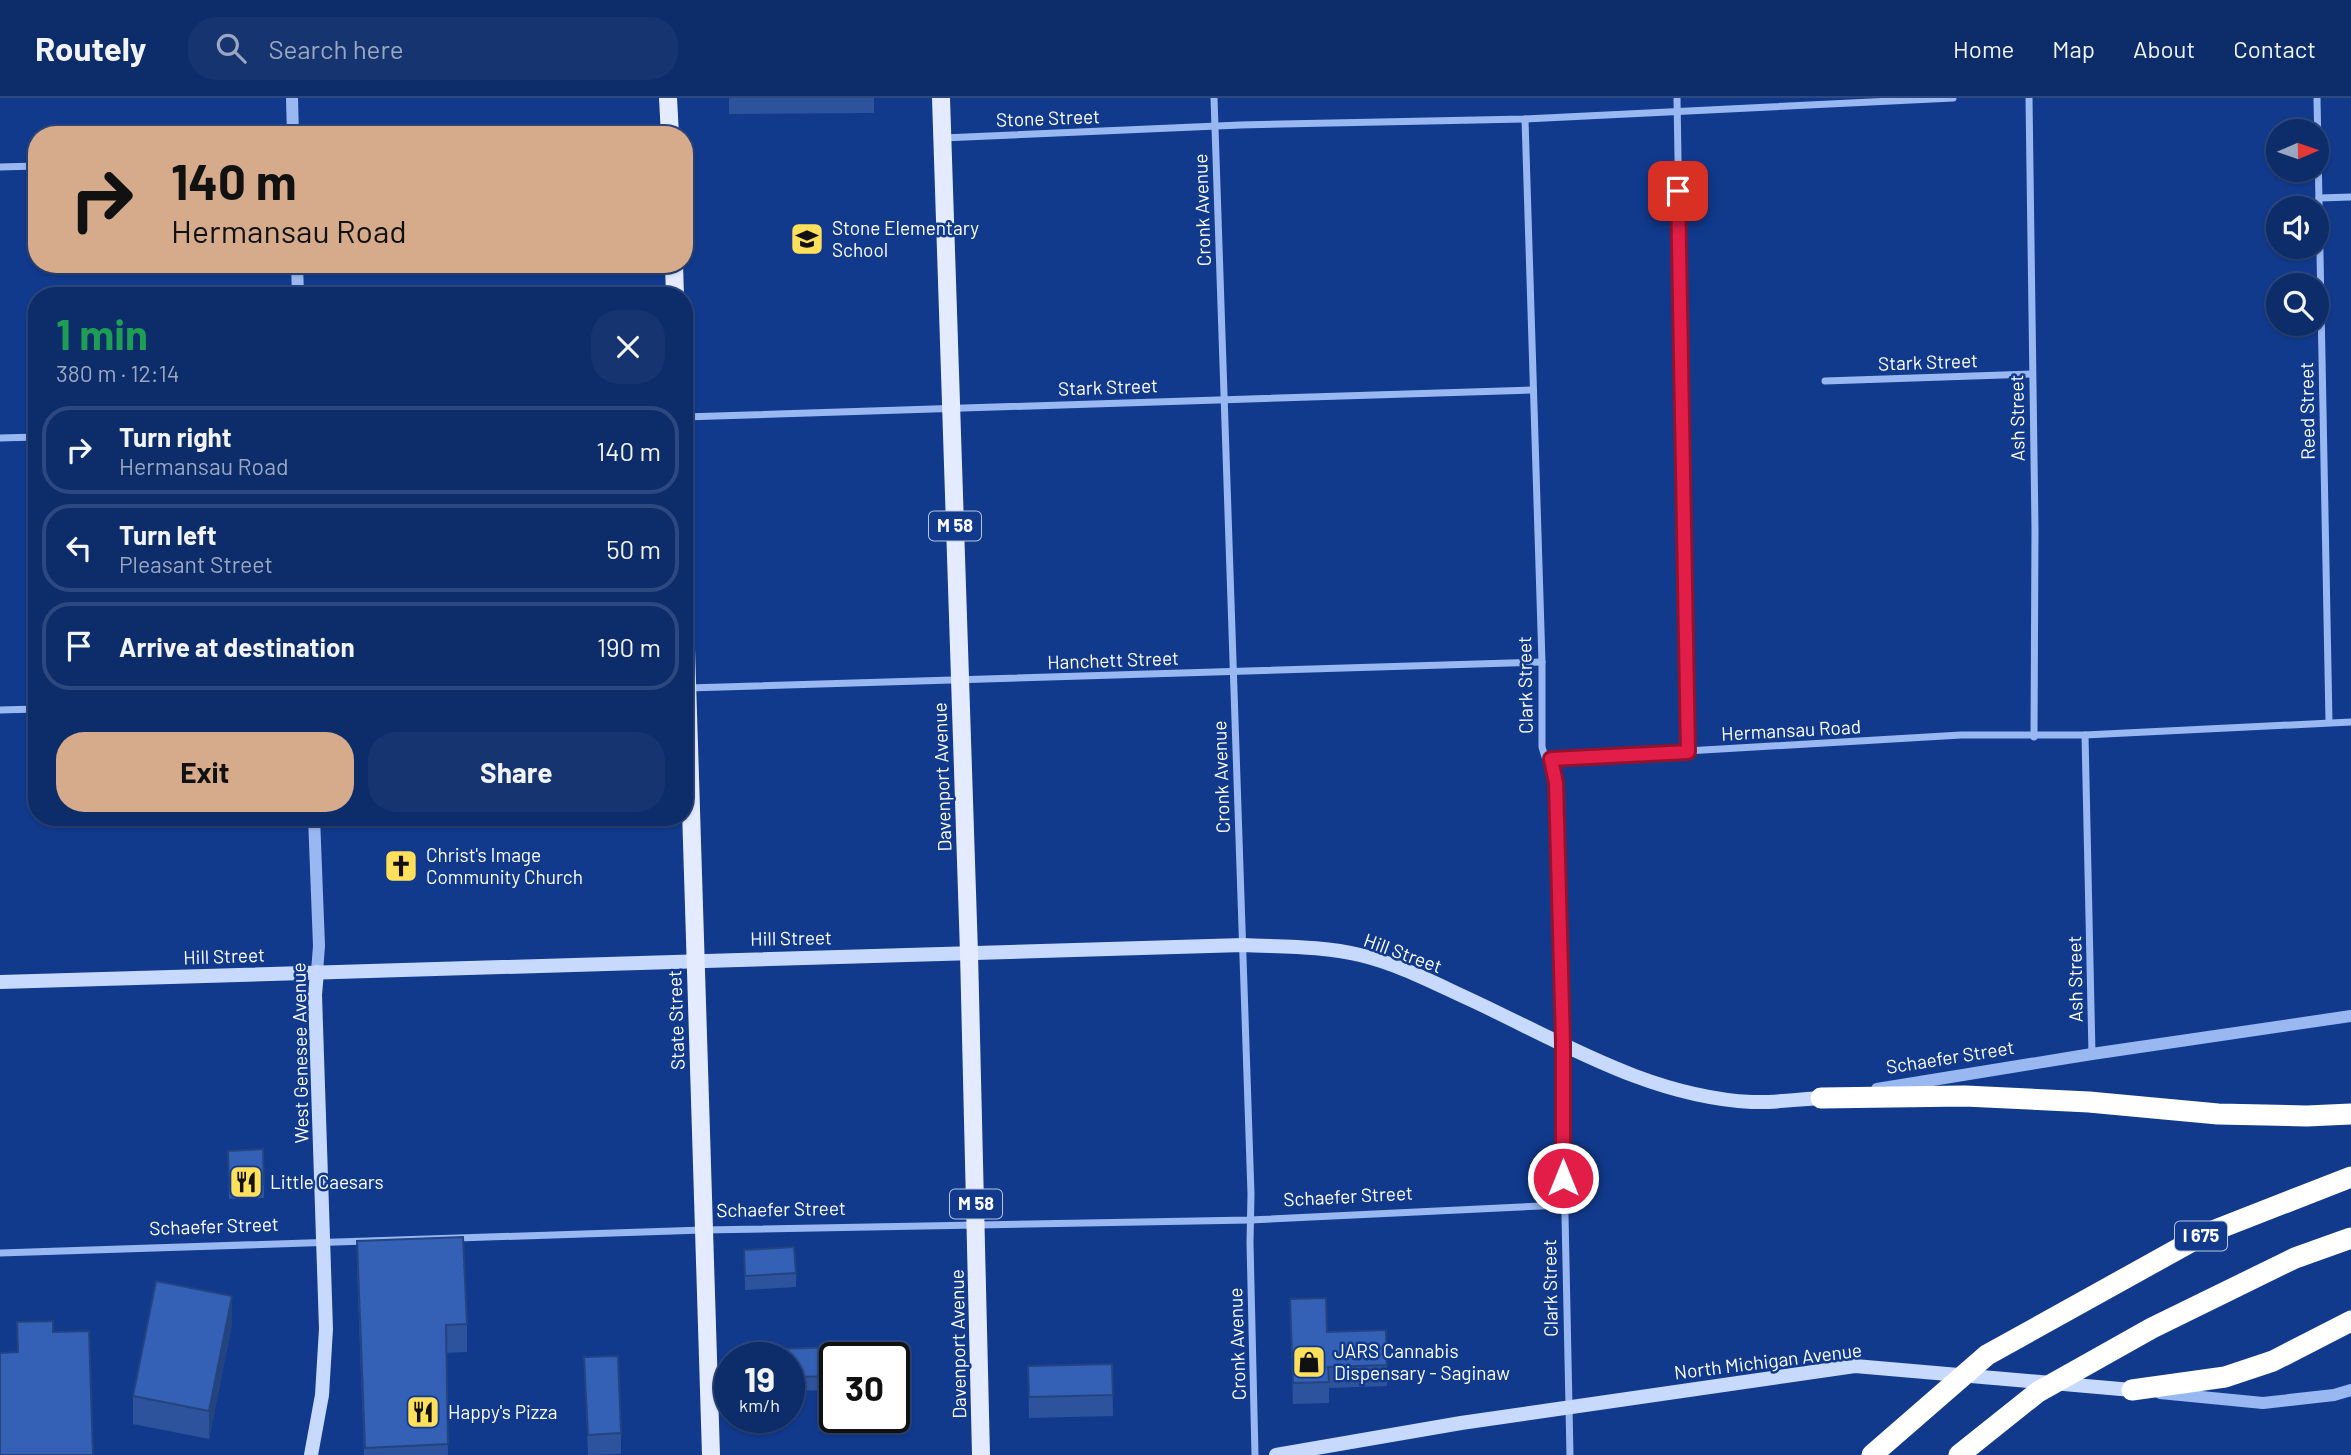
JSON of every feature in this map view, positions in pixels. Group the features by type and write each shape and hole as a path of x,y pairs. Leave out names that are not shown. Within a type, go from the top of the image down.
{"highway":[{"path":"1821,1098 1965,1096 2088,1102 2218,1114 2351,1114"},
{"name":"I 675","path":"1880,1448 1987,1356 2060,1313 2205,1234 2351,1177"},
{"path":"1959,1455 2038,1392 2152,1328 2295,1258 2351,1238"},
{"path":"2132,1390 2225,1377 2273,1361 2351,1321"}],"main road":[{"path":"668,98 670,126"},
{"name":"Davenport Avenue","path":"941,98 969,953 981,1455"},
{"name":"State Street","path":"691,826 711,1455"},
{"name":"Hill Street","path":"0,982 1243,945 1360,955 1409,972 1563,1044"},
{"name":"West Genesee Avenue","path":"311,1455 323,1381 326,1329 315,995 317,972"},
{"name":"Schaefer Street","path":"1563,1044 1625,1073 1664,1087 1701,1096 1753,1102 1821,1098"},
{"name":"North Michigan Avenue","path":"1276,1455 1461,1423 1855,1366 2132,1390"}],"street":[{"path":"292,98 293,126"},
{"name":"Cronk Avenue","path":"1214,98 1251,1194 1255,1455"},
{"path":"1677,98 1688,752"},
{"name":"Stone Street","path":"942,138 1240,125 1525,119 1953,98"},
{"name":"Ash Street","path":"2029,98 2035,529 2034,737"},
{"name":"Reed Street","path":"2317,98 2319,196"},
{"name":"Clark Street","path":"1525,119 1542,662 1542,747 1545,757 1551,759 1556,783 1570,1455"},
{"path":"0,167 28,166"},
{"path":"2329,198 2351,197"},
{"name":"Reed Street","path":"2320,259 2329,722"},
{"name":"Stark Street","path":"1825,381 2032,374"},
{"name":"Stark Street","path":"693,417 1532,390"},
{"path":"0,438 28,437"},
{"name":"Hanchett Street","path":"693,689 1542,662"},
{"path":"0,710 28,709"},
{"path":"2085,735 2351,722"},
{"name":"Hermansau Road","path":"1551,759 1961,735 2085,735"},
{"name":"Ash Street","path":"2085,735 2092,1054"},
{"name":"West Genesee Avenue","path":"314,826 319,946 317,972"},
{"name":"Schaefer Street","path":"1821,1098 2351,1016"},
{"name":"Schaefer Street","path":"0,1253 703,1230 1250,1220 1563,1205"},
{"name":"North Michigan Avenue","path":"2132,1390 2263,1404 2334,1395 2351,1390"}],"building":[{"path":"263,1149 264,1184 229,1185 228,1151"},
{"path":"463,1237 467,1324 446,1325 448,1444 365,1448 357,1241"},
{"path":"794,1247 796,1273 745,1276 744,1250"},
{"path":"156,1281 232,1296 209,1411 133,1396"},
{"path":"1326,1298 1327,1332 1386,1330 1387,1365 1328,1367 1329,1382 1293,1383 1290,1299"},
{"path":"53,1321 53,1332 89,1331 93,1455 0,1455 0,1353 18,1352 17,1322"},
{"path":"805,1348 819,1348 819,1376 805,1377"},
{"path":"618,1356 621,1433 588,1435 584,1357"},
{"path":"1112,1364 1113,1395 1029,1397 1028,1366"}],"place":[{"name":"Stone Elementary School","path":"807,239"},
{"name":"Christ's Image Community Church","path":"401,866"},
{"name":"Little Caesars","path":"246,1182"},
{"name":"JARS Cannabis Dispensary - Saginaw","path":"1309,1362"},
{"name":"Happy's Pizza","path":"423,1412"}],"route":[{"path":"1563,1178 1563,1044 1556,783 1551,759 1688,752 1678,191"}]}
